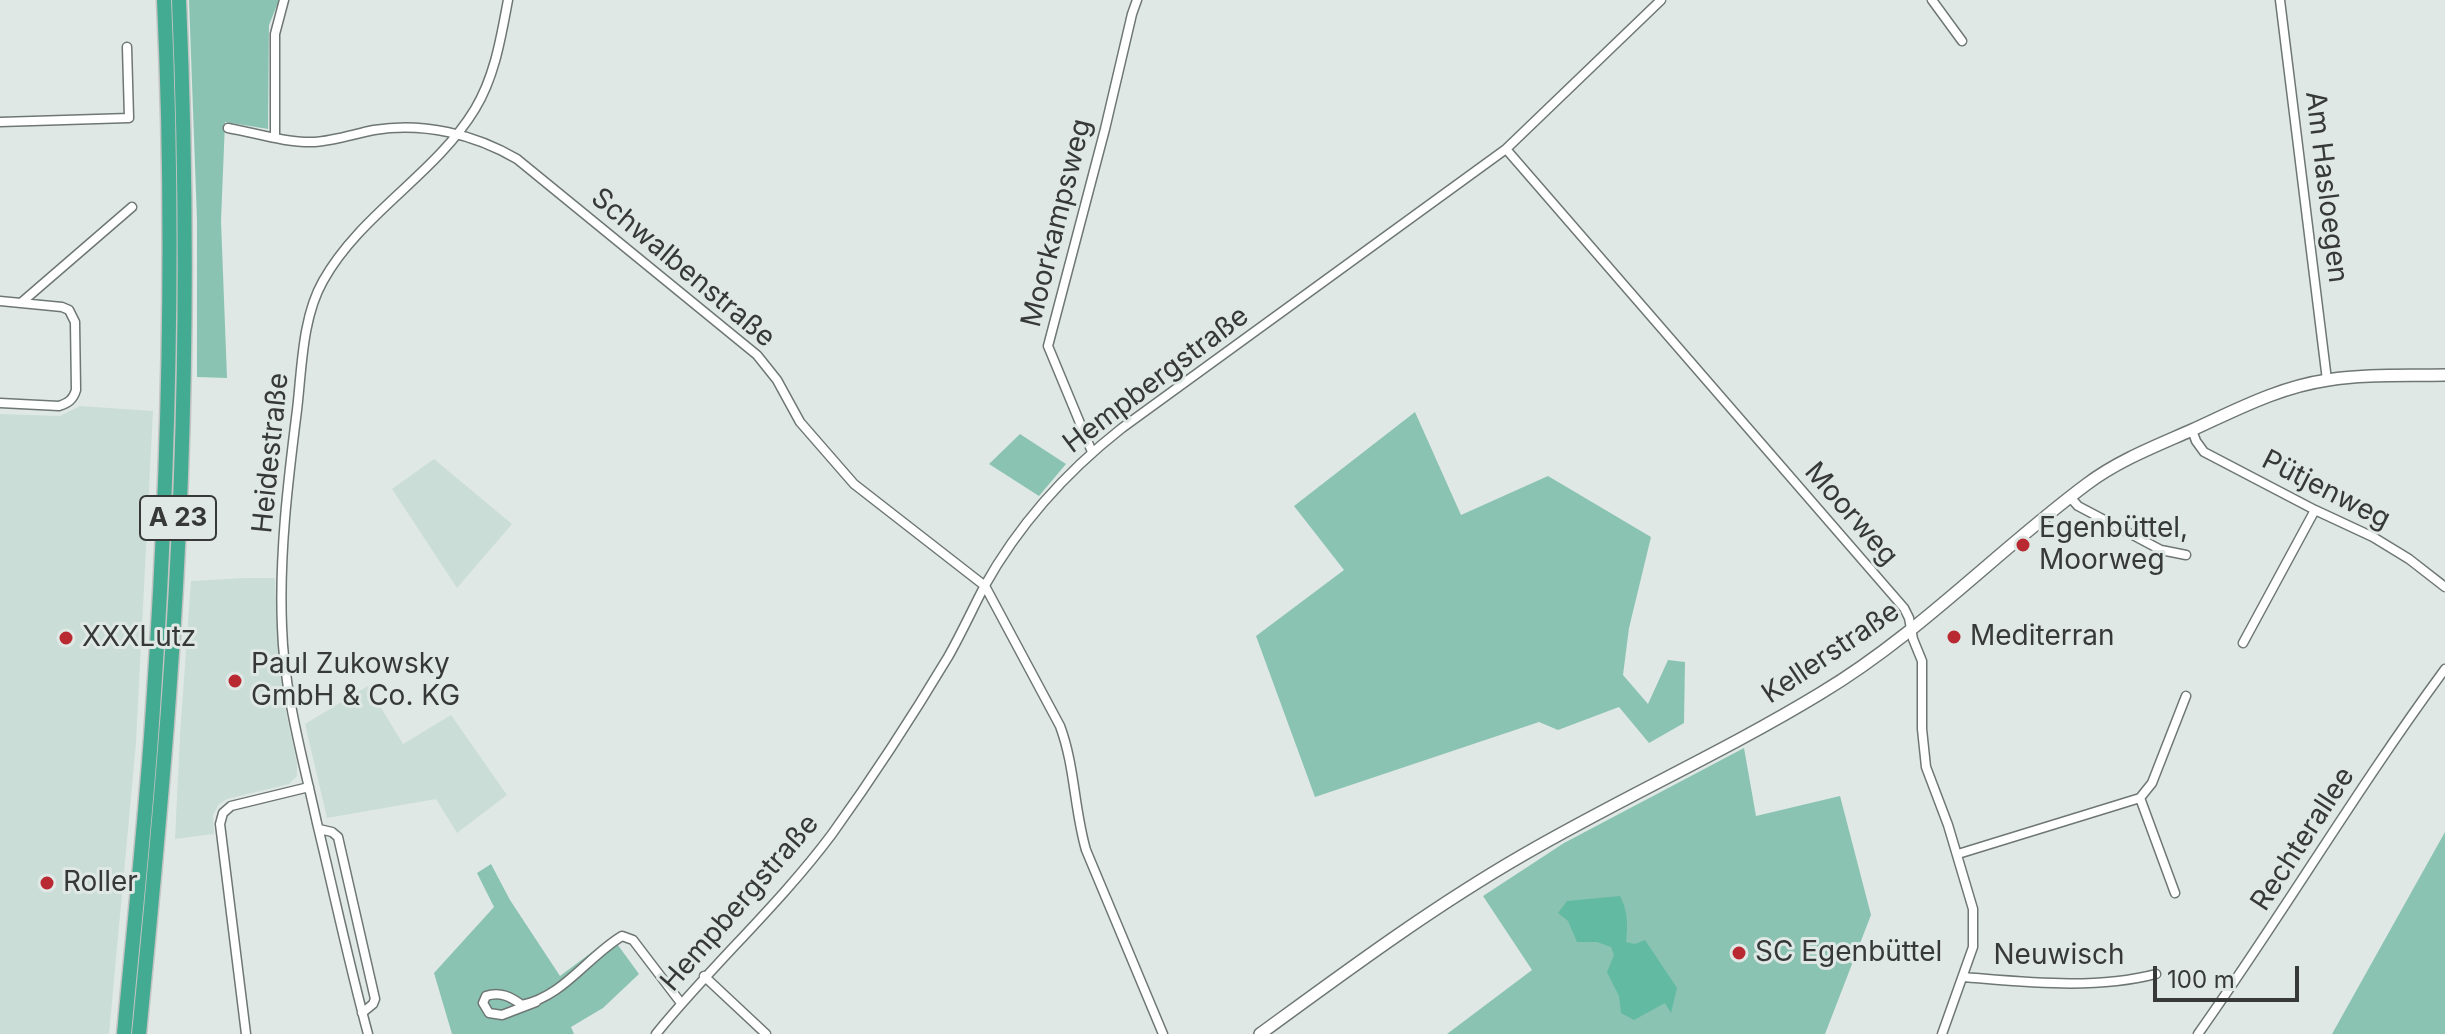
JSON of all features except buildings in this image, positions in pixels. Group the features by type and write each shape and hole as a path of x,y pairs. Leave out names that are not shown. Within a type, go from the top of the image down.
{"highway":[{"name":"A 23","path":"124,1034 153,708 163,519 169,258 164,0"},
{"name":"A 23","path":"139,1034 158,842 176,581 184,273 179,0"}],"main road":[{"name":"Kellerstraße","path":"1260,1034 1473,885 1567,830 1803,704 1847,676 1912,628 2070,497 2121,462 2299,385 2351,377 2445,375"}],"street":[{"path":"275,137 275,34 284,0"},
{"name":"Heidestraße","path":"368,1034 309,787 284,661 284,550 293,439 311,313 322,283 343,250 457,134 477,106 501,39 508,0"},
{"name":"Moorkampsweg","path":"1092,452 1048,346 1137,0"},
{"name":"Hempbergstraße","path":"656,1034 704,976 782,895 832,833 934,680 985,586 1039,505 1092,452 1506,149 1661,0"},
{"path":"1932,0 1962,41"},
{"name":"Am Hasloegen","path":"2280,0 2327,380"},
{"path":"0,122 129,118 127,47"},
{"name":"Schwalbenstraße","path":"228,128 314,142 404,127 479,139 517,159 757,355 777,380 800,422 854,484 985,586 1060,726 1069,750 1079,827 1086,850 1163,1034"},
{"name":"Moorweg","path":"1506,149 1904,608 1922,661 1922,729 1926,767 1958,854 1973,909 1973,947 1942,1034"},
{"path":"22,302 132,207"},
{"path":"0,301 62,307 73,315 76,390 67,404 59,406 0,403"},
{"name":"Pütjenweg","path":"2192,430 2204,452 2373,537 2409,559 2445,587"},
{"path":"2070,497 2078,506 2161,550 2186,555"},
{"path":"2243,643 2315,510"},
{"name":"Rechterallee","path":"2198,1034 2445,669"},
{"path":"1958,854 2140,798 2152,783 2186,696"},
{"path":"246,1034 220,824 223,813 231,806 309,787"},
{"path":"2140,798 2175,893"},
{"name":"Heidestraße","path":"319,829 338,837 342,853 375,999 362,1013"},
{"path":"536,1002 522,1005 510,996 493,993 486,996 483,1003 489,1013 502,1015 536,1002 551,996 622,936 633,940 681,1003"},
{"name":"Neuwisch","path":"1963,977 2043,983 2130,981 2156,974"},
{"path":"704,976 766,1034"}],"shaded area":[{"path":"189,0 279,0 269,25 268,129 225,122 221,221 227,378 197,377 197,220"},
{"path":"80,406 153,411 136,743 109,1034 0,1034 0,414 60,416"},
{"path":"1415,412 1461,515 1548,476 1651,537 1629,628 1623,675 1648,704 1668,660 1685,662 1684,723 1649,743 1619,707 1558,730 1539,722 1315,797 1256,636 1344,570 1294,506"},
{"path":"1020,434 1066,464 1039,496 989,464"},
{"path":"434,459 512,524 457,588 392,489"},
{"path":"275,578 284,703 297,776 289,784 227,799 219,804 213,815 214,834 175,839 191,581"},
{"path":"368,686 403,744 451,715 507,795 457,833 436,799 327,818 305,724"},
{"path":"1744,748 1756,816 1840,796 1871,915 1825,1034 1447,1034 1532,970 1483,896 1564,843"},
{"path":"2445,832 2445,1034 2332,1034"},
{"path":"491,864 510,900 560,976 612,937 639,974 603,1008 571,1027 574,1034 452,1034 434,973 494,907 477,873"},
{"path":"1620,896 1627,919 1626,942 1635,944 1645,940 1677,988 1671,1013 1665,1003 1634,1020 1621,1013 1619,996 1607,972 1614,955 1611,947 1597,942 1577,942 1568,921 1558,913 1567,901"}],"place":[{"name":"Egenbüttel, Moorweg","path":"2023,545"},
{"name":"Mediterran","path":"1954,637"},
{"name":"XXXLutz","path":"66,638"},
{"name":"Paul Zukowsky GmbH & Co. KG","path":"235,681"},
{"name":"Roller","path":"47,883"},
{"name":"SC Egenbüttel","path":"1739,953"}]}
